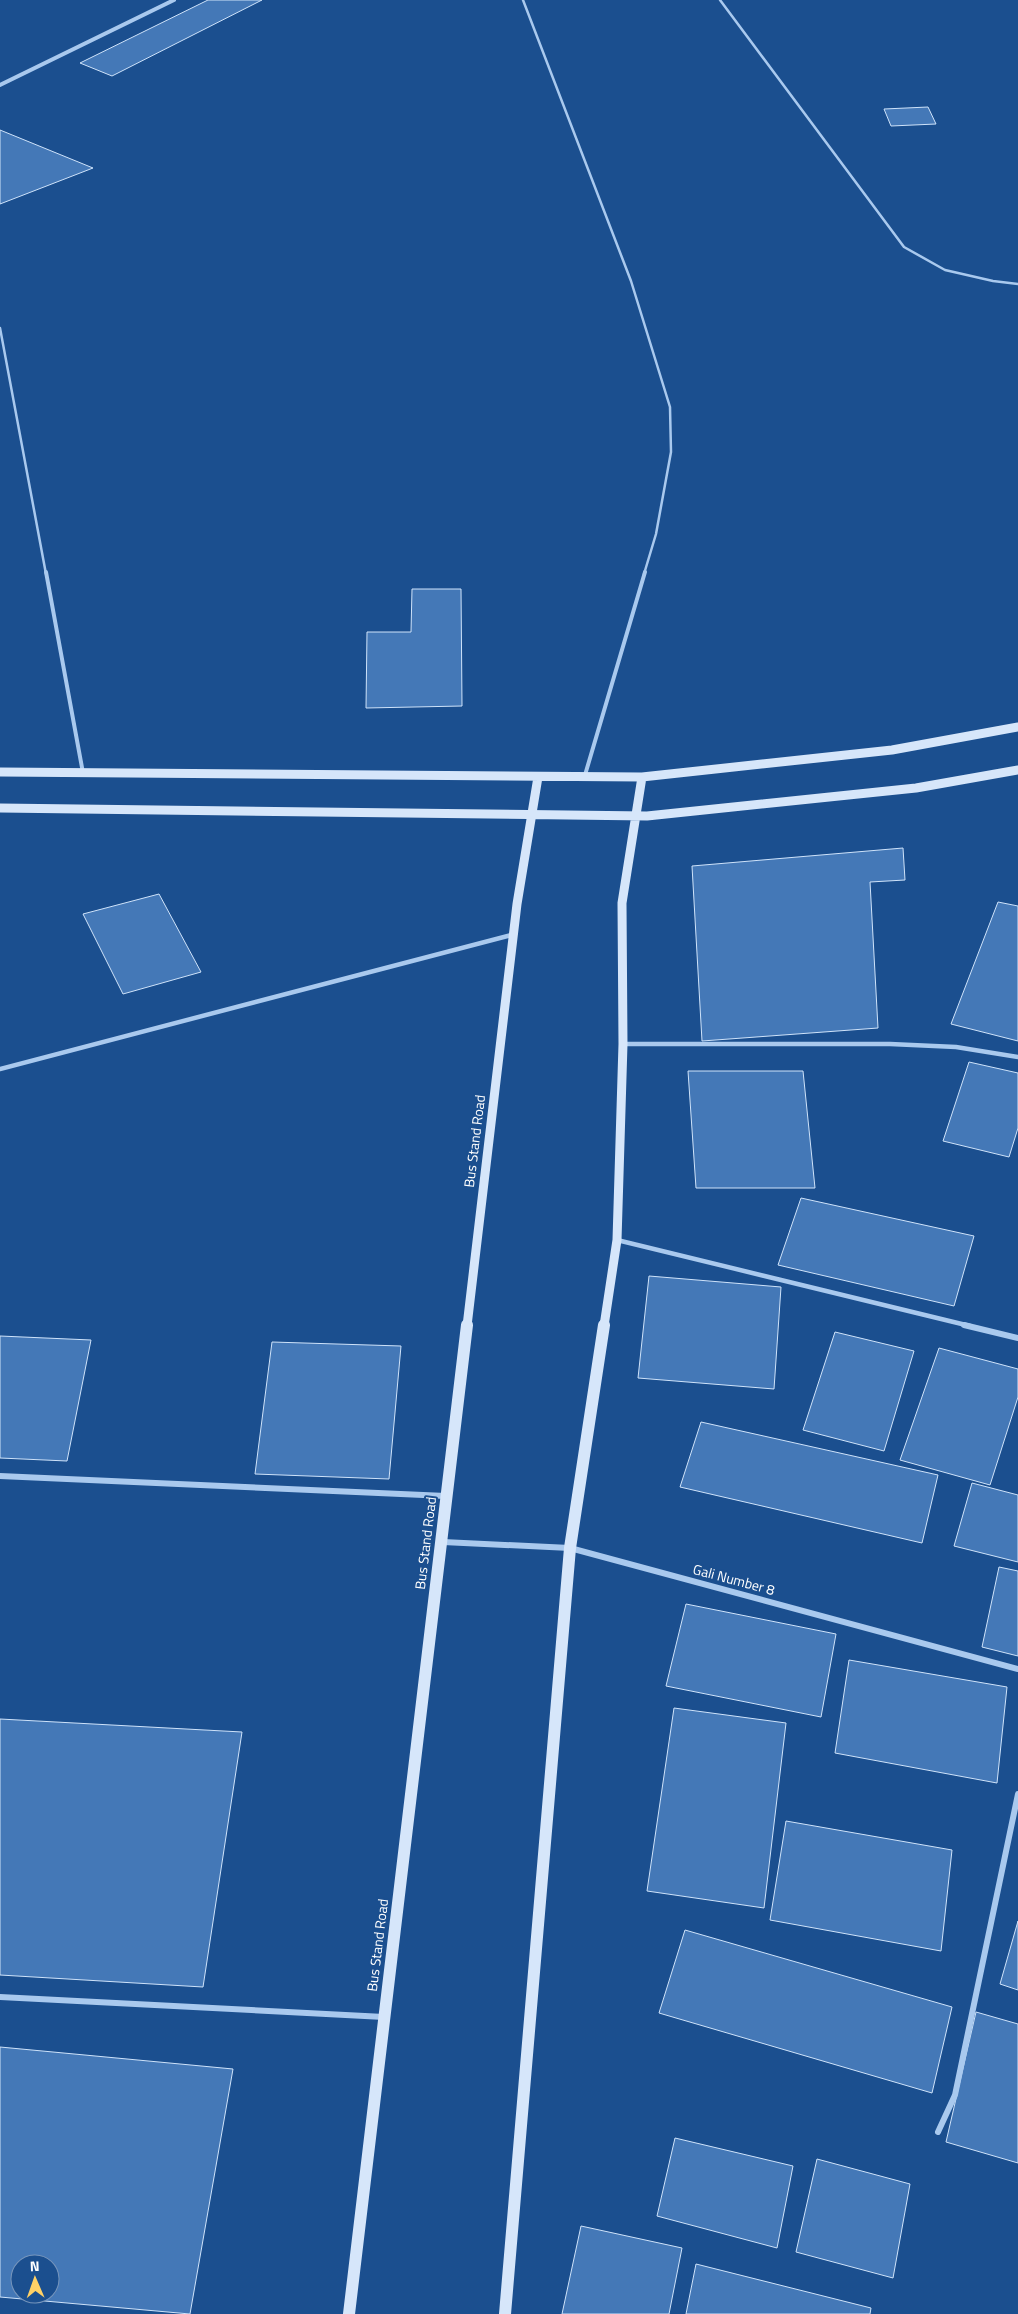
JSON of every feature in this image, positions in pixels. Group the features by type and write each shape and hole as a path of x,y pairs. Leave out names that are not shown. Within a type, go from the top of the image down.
{"street":[{"path":"0,85 174,0"},
{"path":"0,772 642,777 892,750 1018,727"},
{"path":"0,808 636,815 916,788 1018,770"},
{"name":"Bus Stand Road","path":"349,2314 440,1541 515,934 517,904 538,777"},
{"path":"505,2314 570,1548 617,1240 623,1044 622,903 642,777"},
{"path":"0,1069 515,934"},
{"path":"623,1044 890,1044 956,1047 1018,1057"},
{"path":"617,1240 1018,1338"},
{"path":"0,1476 446,1496"},
{"name":"Gali Number 8","path":"440,1541 570,1548 1018,1669"},
{"path":"938,2132 955,2095 1018,1794"},
{"path":"0,1997 384,2017"}],"lane":[{"path":"524,0 631,281 670,407 671,452 656,534 584,777"},
{"path":"720,0 904,247 944,270 993,281 1018,284"},
{"path":"0,328 83,773"}],"building":[{"path":"208,0 262,0 112,76 80,63"},
{"path":"928,107 936,124 891,126 884,109"},
{"path":"0,130 93,168 0,204"},
{"path":"412,589 461,589 462,706 366,708 367,632 411,632"},
{"path":"903,848 905,880 870,882 878,1028 702,1041 692,866"},
{"path":"159,894 201,972 123,994 83,914"},
{"path":"998,902 1018,906 1018,1041 951,1024"},
{"path":"969,1062 1018,1073 1018,1128 1009,1157 943,1141"},
{"path":"688,1071 803,1071 815,1188 696,1188"},
{"path":"801,1198 974,1236 954,1306 778,1265"},
{"path":"649,1276 781,1287 774,1389 638,1378"},
{"path":"835,1332 914,1351 884,1451 803,1430"},
{"path":"0,1336 91,1340 67,1461 0,1458"},
{"path":"272,1342 401,1346 389,1479 255,1474"},
{"path":"939,1348 1018,1369 1018,1397 990,1485 900,1460"},
{"path":"701,1422 938,1475 922,1543 680,1487"},
{"path":"972,1483 1018,1495 1018,1562 954,1546"},
{"path":"999,1567 1018,1571 1018,1656 982,1647"},
{"path":"686,1604 836,1634 821,1717 666,1686"},
{"path":"849,1660 1007,1687 997,1783 835,1753"},
{"path":"674,1708 786,1723 764,1908 647,1891"},
{"path":"0,1719 242,1732 203,1987 0,1975"},
{"path":"786,1821 952,1850 941,1951 770,1920"},
{"path":"1018,1921 1018,1990 1000,1984"},
{"path":"685,1930 952,2007 932,2093 659,2013"},
{"path":"976,2012 1018,2024 1018,2163 946,2142"},
{"path":"0,2047 233,2069 190,2314 60,2302 60,2254 10,2254 10,2298 0,2297"},
{"path":"675,2138 793,2166 777,2248 657,2216"},
{"path":"817,2159 910,2184 893,2278 796,2252"},
{"path":"581,2226 682,2248 669,2314 562,2314"},
{"path":"696,2264 871,2308 870,2314 686,2314"}]}
